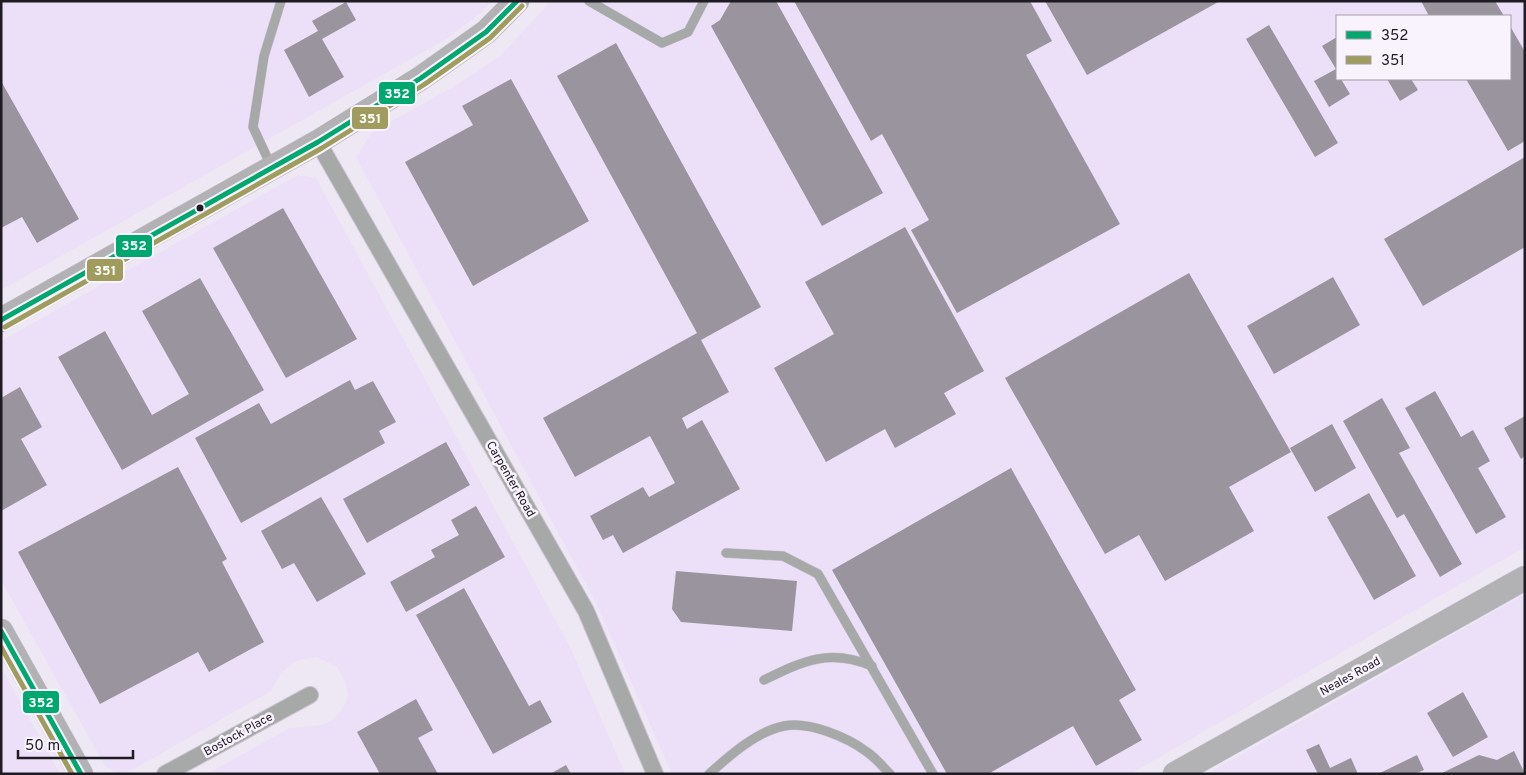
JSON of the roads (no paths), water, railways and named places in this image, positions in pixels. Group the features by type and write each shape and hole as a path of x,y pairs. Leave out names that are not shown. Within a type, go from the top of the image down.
{"main road":[{"path":"1,320 318,142 421,78 474,41 486,32 517,1"},
{"name":"Neales Road","path":"1175,774 1525,578"},
{"path":"1,631 81,774"}],"street":[{"name":"Carpenter Road","path":"318,142 586,611 655,774"},
{"name":"Bostock Place","path":"166,774 310,695"}],"lane":[{"path":"272,168 253,127 264,56 281,1"},
{"path":"589,1 662,43 688,32 704,1"},
{"path":"726,553 783,556 818,574 933,774"},
{"path":"764,680 800,662 832,657 856,660 872,666"},
{"path":"709,774 728,757 759,735 784,726 811,726 835,735 868,752 890,774"}]}
